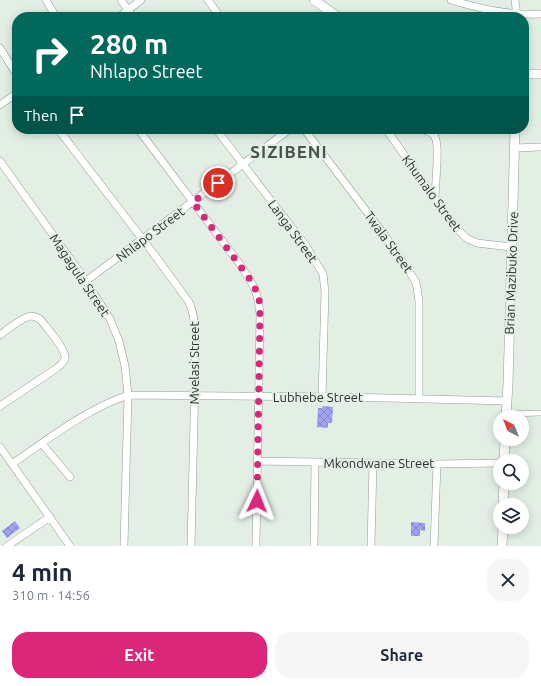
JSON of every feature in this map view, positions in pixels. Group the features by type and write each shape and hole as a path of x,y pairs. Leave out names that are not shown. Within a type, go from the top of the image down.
{"street":[{"path":"46,0 53,12"},
{"path":"121,0 128,10"},
{"path":"125,12 142,0"},
{"path":"208,0 216,12"},
{"path":"314,0 331,12"},
{"path":"451,0 501,12"},
{"path":"515,0 516,12"},
{"path":"529,15 541,14"},
{"path":"0,48 12,67"},
{"path":"529,74 541,74"},
{"path":"0,105 12,97"},
{"name":"Mvelasi Street","path":"62,134 175,282 193,310 196,336 191,546"},
{"path":"142,134 239,263 259,297 260,315 256,546"},
{"name":"Langa Street","path":"220,134 306,246 322,274 325,292 322,398"},
{"name":"Nhlapo Street","path":"86,281 283,134"},
{"name":"Twala Street","path":"308,134 386,237 416,282 419,300 419,399"},
{"name":"Khumalo Street","path":"390,134 447,216 468,239 477,243 512,247"},
{"path":"432,134 436,138 437,151 435,199"},
{"name":"Brian Mazibuko Drive","path":"506,410 515,134"},
{"path":"514,148 541,147"},
{"name":"Magagula Street","path":"0,161 86,281 107,313 115,331 125,366 128,395 124,546"},
{"path":"0,335 30,316 36,317 40,319 62,349 65,359 57,368 0,406"},
{"path":"12,464 98,408 128,395"},
{"name":"Lubhebe Street","path":"128,395 507,401"},
{"path":"529,413 541,412"},
{"path":"42,444 70,477"},
{"path":"0,447 70,546"},
{"name":"Mkondwane Street","path":"258,461 315,463 493,463"},
{"path":"314,546 315,463"},
{"path":"371,546 373,463"},
{"path":"434,546 437,464"},
{"path":"7,546 50,517"},
{"path":"502,546 503,534"}],"building":[{"path":"323,406 333,407 332,423 328,423 328,428 317,427 318,408 322,408"},
{"path":"15,521 20,528 7,538 2,531"},
{"path":"411,522 425,523 425,531 420,530 420,536 411,536"}],"district":[{"name":"SIZIBENI","path":"289,152"}],"route":[{"path":"218,183 193,202 246,273 259,297 257,501"}]}
